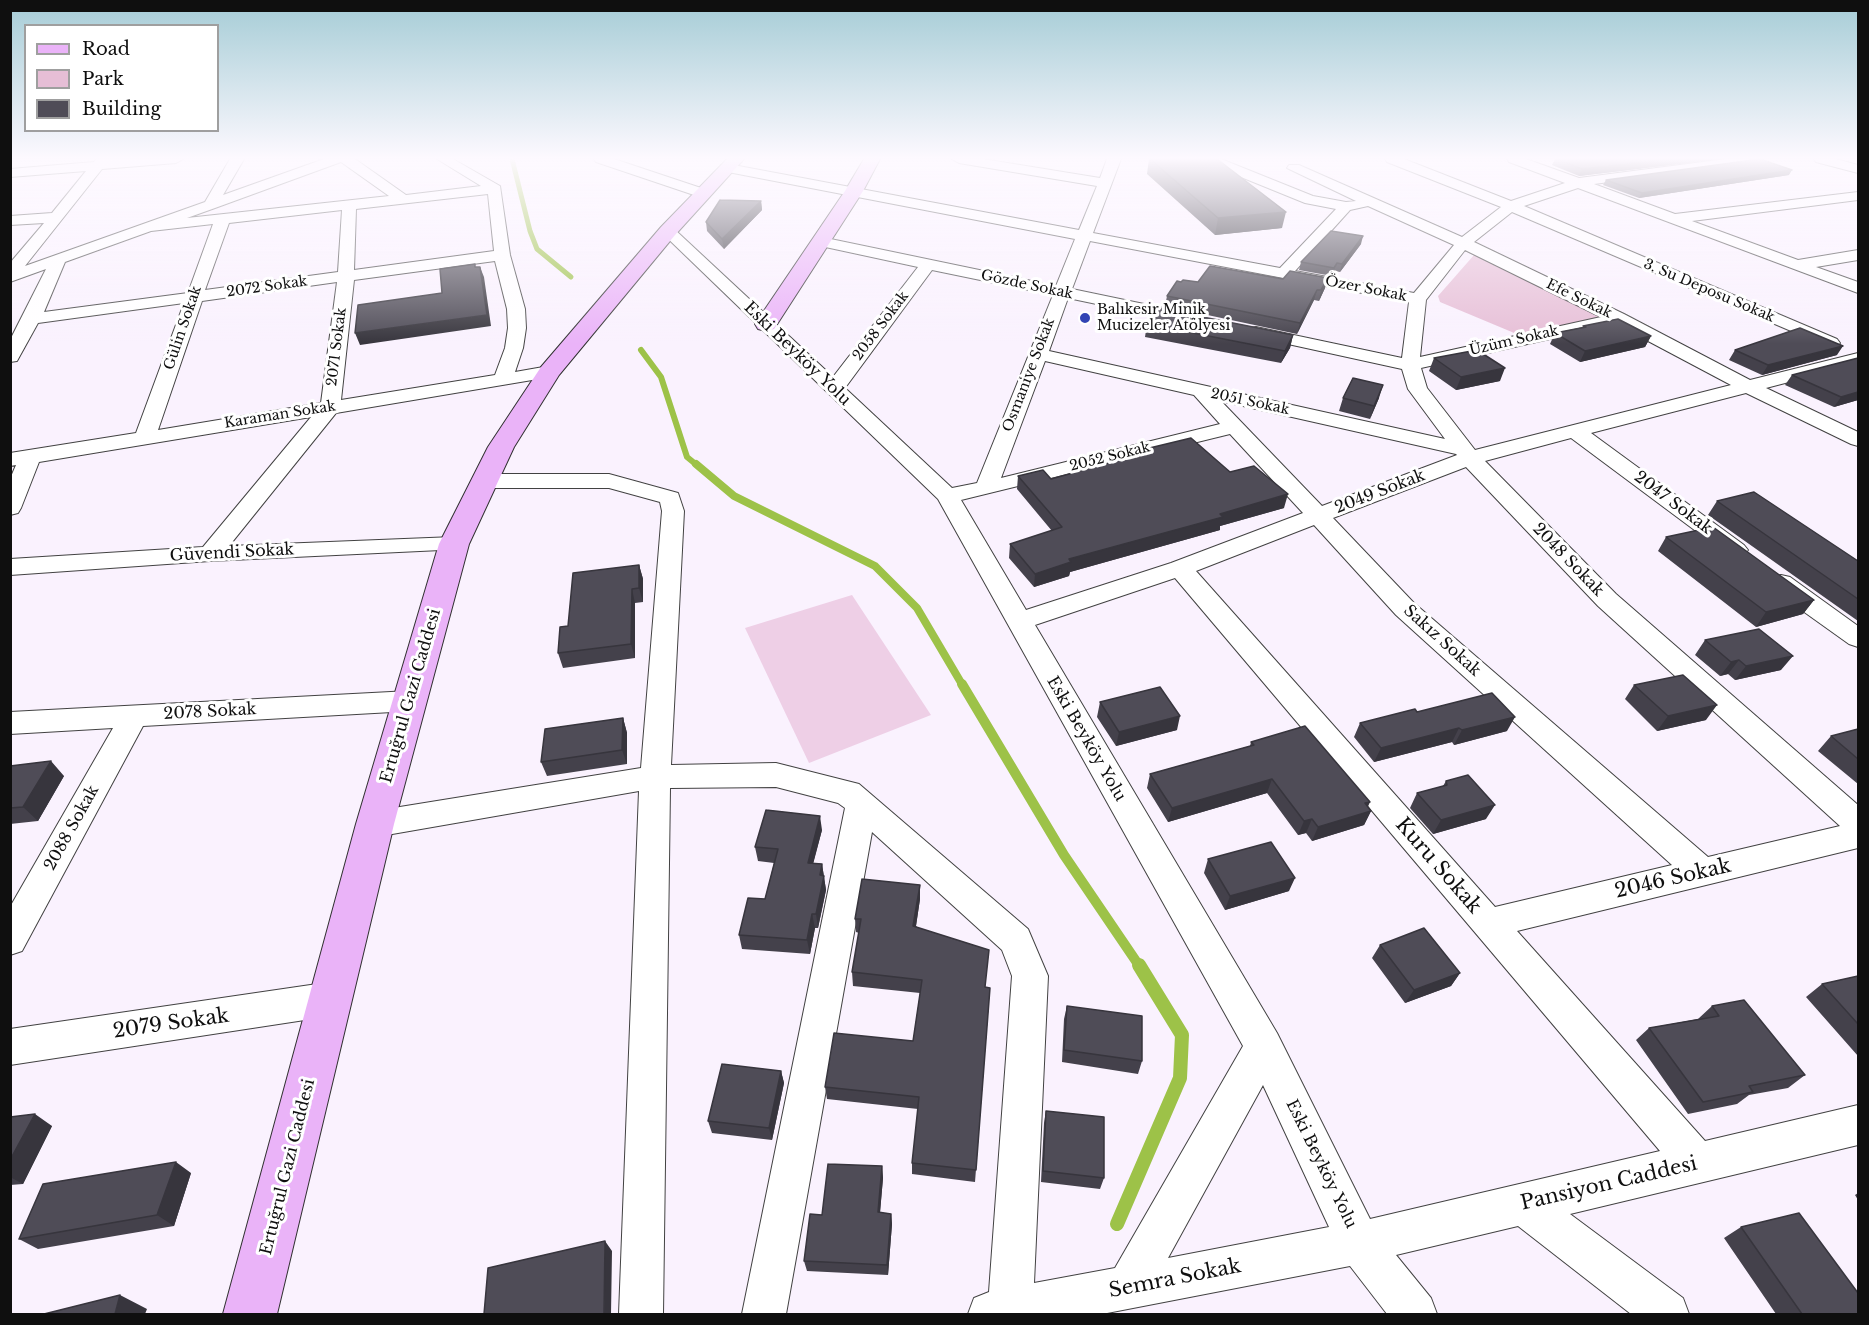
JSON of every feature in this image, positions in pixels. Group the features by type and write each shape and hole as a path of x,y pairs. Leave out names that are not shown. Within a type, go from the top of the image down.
{"main road":[{"name":"Ertuğrul Gazi Caddesi","path":"250,1314 375,824 454,544 501,447 549,372 677,221"},
{"path":"766,324 835,221"}],"street":[{"path":"10,275 53,221"},
{"path":"10,275 165,221"},
{"path":"148,227 213,221"},
{"name":"Gülin Sokak","path":"145,437 222,221"},
{"name":"2071 Sokak","path":"210,554 330,407 346,276 348,221"},
{"path":"498,221 502,255 516,309 517,328 514,348 503,379"},
{"name":"Özer Sokak","path":"1006,221 1418,299"},
{"name":"Osmaniye Sokak","path":"986,488 1090,221"},
{"path":"1284,273 1332,221"},
{"name":"Efe Sokak","path":"1414,221 1618,318 1751,388 1858,440"},
{"path":"1418,299 1463,243 1492,221"},
{"name":"3. Su Deposu Sokak","path":"1545,221 1858,357"},
{"path":"1679,221 1858,288"},
{"name":"Eski Beyköy Yolu","path":"668,231 947,496 1264,1046 1359,1243 1415,1314"},
{"name":"Gözde Sokak","path":"822,242 1212,323"},
{"name":"2072 Sokak","path":"32,319 502,255"},
{"path":"1797,265 1858,255"},
{"path":"10,357 32,319 59,259"},
{"name":"2058 Sokak","path":"834,389 927,264"},
{"name":"2048 Sokak","path":"1418,299 1410,365 1418,389 1466,453 1607,600 1858,823"},
{"name":"Üzüm Sokak","path":"1410,365 1618,318"},
{"path":"1235,328 1410,365"},
{"name":"2051 Sokak","path":"1037,354 1466,453"},
{"name":"2049 Sokak","path":"1018,621 1180,568 1318,515 1466,453 1575,431 1751,388 1858,357"},
{"name":"Karaman Sokak","path":"20,459 549,372"},
{"name":"Sakız Sokak","path":"1201,391 1405,609 1702,872"},
{"name":"2052 Sokak","path":"986,488 1233,427"},
{"name":"2047 Sokak","path":"1575,431 1858,638"},
{"path":"10,508 20,459"},
{"path":"484,481 609,481 670,498 673,510 655,777 641,1314"},
{"path":"947,496 986,488"},
{"name":"Güvendi Sokak","path":"10,567 210,554 454,544"},
{"name":"Kuru Sokak","path":"1180,568 1697,1163"},
{"name":"2078 Sokak","path":"10,723 410,700"},
{"name":"2088 Sokak","path":"10,940 134,717"},
{"path":"375,824 655,777 776,775 848,793 1016,940 1030,976 1004,1313"},
{"path":"765,1314 861,805"},
{"name":"2046 Sokak","path":"1488,923 1858,835"},
{"name":"2079 Sokak","path":"10,1047 331,999"},
{"path":"1127,1288 1264,1046"},
{"name":"Pansiyon Caddesi","path":"1359,1243 1858,1125"},
{"path":"1524,1204 1667,1314"},
{"name":"Semra Sokak","path":"1004,1313 1359,1243"}],"green space":[{"path":"1474,255 1602,314 1601,318 1519,335 1440,302 1438,296"}],"shaded area":[{"path":"852,595 931,715 809,763 745,628"}],"building":[{"path":"707,221 741,221 722,239"},
{"path":"1331,231 1363,236 1342,264 1337,263 1334,268 1301,262"},
{"path":"475,264 475,267 480,267 487,315 355,333 358,305 442,293 440,269"},
{"path":"1210,266 1283,279 1290,271 1328,278 1321,290 1317,290 1300,323 1167,296 1177,281 1198,282"},
{"path":"1158,308 1293,335 1285,351 1147,324"},
{"path":"1618,319 1651,336 1585,351 1555,333 1586,327 1583,326"},
{"path":"1800,328 1843,346 1768,365 1735,350"},
{"path":"1477,350 1505,368 1461,377 1434,358"},
{"path":"1858,358 1858,392 1841,397 1792,375"},
{"path":"1353,378 1383,385 1374,406 1343,398"},
{"path":"1191,438 1230,472 1254,466 1288,494 1220,514 1223,517 1069,559 1071,562 1035,574 1010,544 1062,527 1018,476 1043,470 1051,479 1112,462 1108,458"},
{"path":"1754,492 1858,561 1858,599 1717,501"},
{"path":"1713,527 1814,600 1766,612 1666,537"},
{"path":"639,565 639,588 632,589 631,644 558,653 560,627 568,626 573,573"},
{"path":"1759,629 1793,656 1746,666 1739,660 1731,662 1705,640"},
{"path":"1683,675 1717,705 1668,716 1634,685"},
{"path":"1160,687 1180,716 1119,732 1100,702"},
{"path":"1492,693 1515,717 1462,730 1459,728 1381,748 1360,723 1415,709 1417,712"},
{"path":"623,718 622,750 541,762 545,729"},
{"path":"1305,726 1370,802 1365,803 1371,811 1318,827 1312,819 1304,821 1272,779 1172,808 1150,774 1254,745 1251,742"},
{"path":"1858,729 1858,759 1831,736"},
{"path":"51,761 23,807 10,808 10,766"},
{"path":"1468,775 1495,805 1441,820 1417,793 1447,785 1446,781"},
{"path":"766,810 820,816 808,863 822,864 820,875 824,876 816,914 812,914 807,940 739,935 748,898 765,899 778,849 755,847"},
{"path":"1271,842 1295,878 1230,896 1208,859"},
{"path":"862,879 920,885 913,926 989,950 985,987 990,988 976,1170 912,1163 919,1097 825,1087 834,1033 913,1041 922,980 852,972 861,919 855,919"},
{"path":"1424,928 1460,973 1414,990 1380,945"},
{"path":"1858,976 1858,1024 1822,984"},
{"path":"1744,1000 1805,1075 1749,1086 1753,1092 1703,1102 1649,1028 1719,1016 1712,1006"},
{"path":"1067,1006 1142,1016 1142,1061 1064,1050"},
{"path":"722,1064 781,1071 769,1128 708,1121"},
{"path":"1046,1111 1104,1117 1104,1178 1043,1171"},
{"path":"35,1114 10,1160 10,1117"},
{"path":"176,1162 157,1215 19,1239 43,1184"},
{"path":"828,1164 882,1166 878,1212 891,1214 887,1265 804,1261 810,1214 822,1215"},
{"path":"1799,1213 1858,1293 1858,1314 1802,1314 1741,1227"},
{"path":"605,1241 604,1314 484,1314 488,1268"},
{"path":"120,1295 115,1314 44,1314"}],"waterway":[{"path":"527,221 537,249 571,277"},
{"path":"641,350 661,377 687,457 698,466"},
{"path":"696,464 734,496 875,566 917,608 963,686"},
{"path":"962,684 1064,855 1140,967"},
{"path":"1117,1224 1180,1078 1182,1035 1139,965"}],"place":[{"name":"Balıkesir Minik Mucizeler Atölyesi","path":"1085,318"}]}
